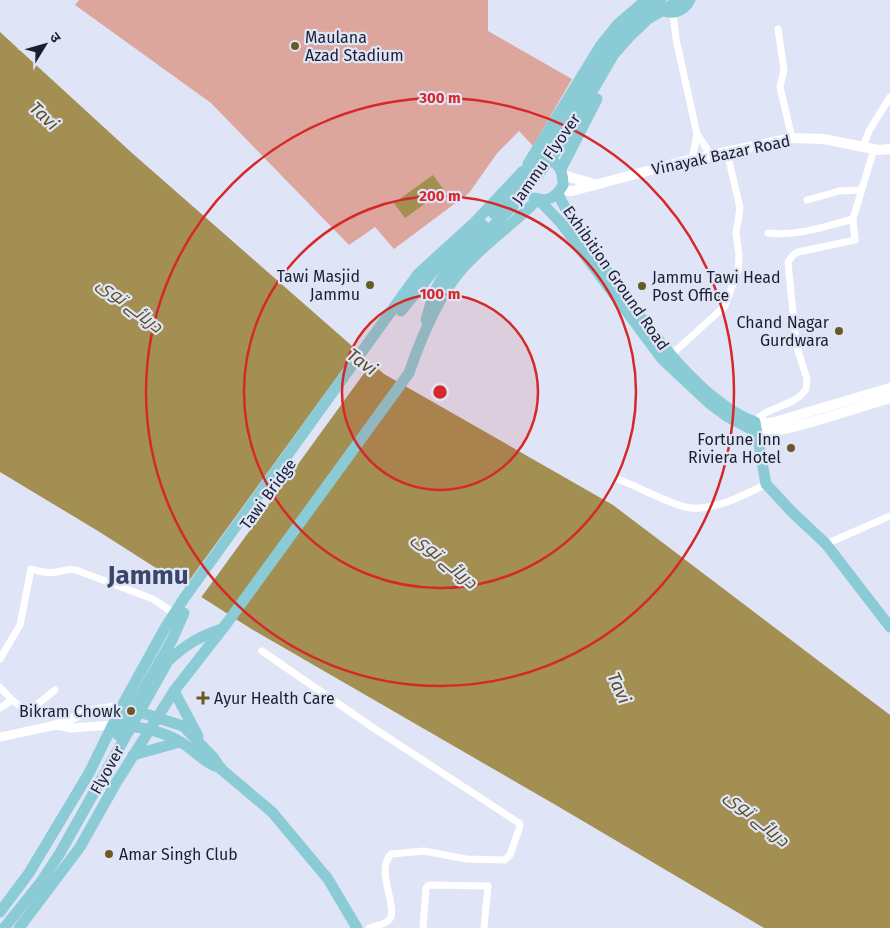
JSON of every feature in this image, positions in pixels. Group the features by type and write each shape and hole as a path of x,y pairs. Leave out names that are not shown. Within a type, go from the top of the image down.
{"main road":[{"path":"378,337 423,268 475,222 525,167 601,45 618,24 648,0 655,8 670,13"},
{"name":"Jammu Flyover","path":"378,337 435,269 509,199 554,140 607,49 636,18 661,0"},
{"path":"594,184 562,172 550,159 542,158 525,167 521,181 524,190 530,196 538,199 546,200 559,192 563,185 562,172 592,107 620,58 645,31 686,2 698,0"},
{"name":"Jammu Flyover","path":"426,327 425,322 434,292 444,275 514,205 561,145 620,48 648,19 686,2"},
{"name":"Vinayak Bazar Road","path":"559,192 572,192 594,184 692,159 792,138 824,138 876,150"},
{"path":"876,150 890,149"},
{"path":"876,150 890,157"},
{"name":"Exhibition Ground Road","path":"559,192 569,217 640,317 671,355 732,411 755,427 890,388"},
{"path":"18,928 80,847 156,716 409,373 426,327 462,269 538,199"},
{"path":"538,199 562,223 662,360 709,403 728,417 755,427 762,433 786,428 890,398"},
{"name":"Tawi Bridge","path":"180,613 188,599 378,337"},
{"path":"755,427 766,484 792,512 830,542 890,617"},
{"path":"830,542 890,627"},
{"path":"0,912 34,865 89,773 111,725 156,647 180,613"},
{"name":"Flyover","path":"0,924 37,878 56,850 172,640 180,613"},
{"name":"Flyover","path":"4,928 41,882 60,853 168,661 180,649 201,636 224,626"},
{"path":"174,691 206,750"},
{"path":"122,706 183,726 221,768 272,812 301,844 328,879 357,928"},
{"path":"111,725 149,730 180,742 209,764 221,768"},
{"path":"100,749 113,742 126,751 115,774 116,783"},
{"path":"133,755 180,742"}],"street":[{"path":"670,13 697,134 711,155"},
{"path":"778,29 784,70 780,86 792,138"},
{"path":"864,147 869,131 879,118 890,97"},
{"path":"692,159 697,134"},
{"path":"755,427 763,415 795,400 806,389 806,379 796,344 788,262 792,255 798,252 853,241 856,238 852,219 876,150"},
{"path":"671,355 725,306 738,270 739,255 736,233 740,208 727,152"},
{"path":"808,200 839,192 861,190"},
{"path":"768,233 779,235 803,232 852,219"},
{"path":"620,480 686,507 707,506 736,500 766,484"},
{"path":"830,542 890,516"},
{"path":"0,659 20,625 31,569 46,573 59,572 66,568 76,570 138,592 180,613"},
{"path":"262,651 375,729 519,823 520,826 510,855 505,860 466,859 424,851 391,854 385,865 388,894 392,909 391,918 387,922 369,928"},
{"path":"0,687 12,700 28,712 55,690"},
{"path":"0,708 12,700"},
{"path":"0,737 56,726 89,711 122,706"},
{"path":"56,726 82,728 111,725"},
{"path":"423,928 426,888 428,885 437,884 488,886 484,928"}],"shaded area":[{"path":"79,0 488,0 488,31 572,79 533,146 519,131 498,152 469,193 394,249 375,227 349,245 211,103 75,5"}],"water":[{"path":"0,32 132,153 384,374 613,505 890,715 890,928 764,928 253,630 98,531 0,472"},
{"path":"433,175 444,190 405,218 394,203"}],"pier":[{"path":"358,348 373,361 200,599 183,589"}],"place":[{"name":"Maulana Azad Stadium","path":"295,46"},
{"name":"Tawi Masjid Jammu","path":"370,285"},
{"name":"Jammu Tawi Head Post Office","path":"642,286"},
{"name":"Chand Nagar Gurdwara","path":"839,331"},
{"name":"Fortune Inn Riviera Hotel","path":"791,448"},
{"name":"Ayur Health Care","path":"203,698"},
{"name":"Bikram Chowk","path":"131,711"},
{"name":"Amar Singh Club","path":"109,854"}],"district":[{"name":"Jammu","path":"148,575"}],"water label":[{"name":"Tavi","path":"44,116"},
{"name":"دریائے توی","path":"130,305"},
{"name":"Tavi","path":"362,362"},
{"name":"دریائے توی","path":"445,560"},
{"name":"Tavi","path":"619,688"},
{"name":"دریائے توی","path":"757,818"}]}
